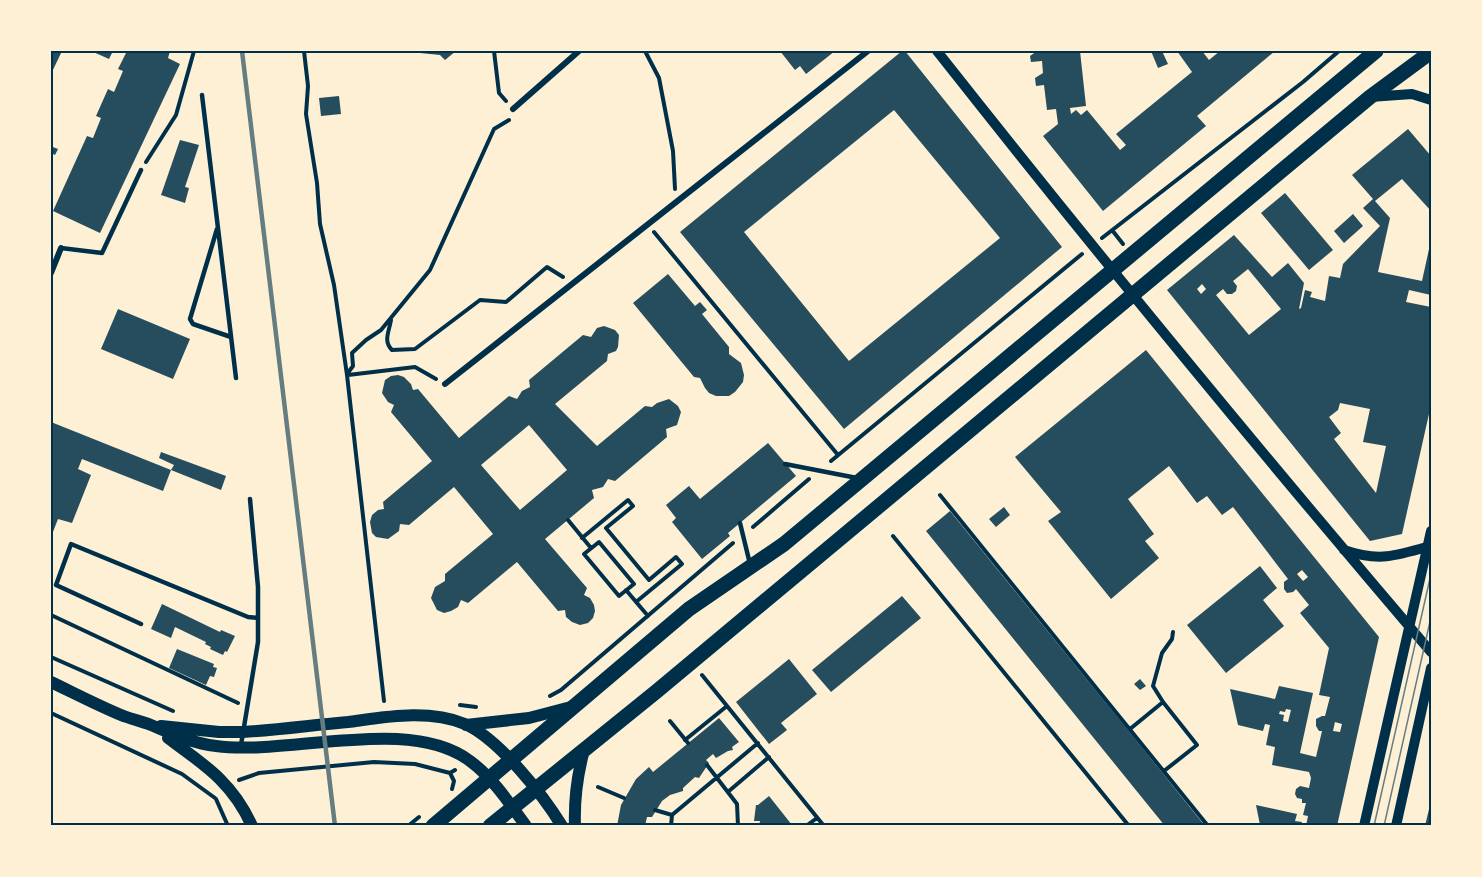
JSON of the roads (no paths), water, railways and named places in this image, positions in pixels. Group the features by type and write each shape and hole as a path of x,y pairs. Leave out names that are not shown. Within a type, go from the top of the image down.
{"main road":[{"path":"433,826 689,609 784,544 1376,51"},
{"path":"490,826 1370,97 1431,52"},
{"path":"51,682 121,715 196,743 240,748 289,747 354,739 404,741 442,747 469,760 488,778 526,826"},
{"path":"466,725 529,718 572,707"},
{"path":"150,725 243,732 418,715 435,716 466,725 480,733 536,789 562,826"},
{"path":"150,725 214,772 230,788 252,826"},
{"path":"575,826 576,779 584,750"}],"street":[{"path":"513,109 579,51"},
{"path":"445,384 868,51"},
{"path":"937,51 1112,271 1431,652"},
{"path":"1370,97 1412,94 1431,100"},
{"path":"51,273 61,248"},
{"path":"1365,826 1431,531"},
{"path":"1344,550 1376,558 1391,557 1427,547"},
{"path":"1396,826 1431,668"}],"lane":[{"path":"202,95 236,378"},
{"path":"61,248 102,253 141,170"},
{"path":"218,226 190,319 193,324 231,337"},
{"path":"785,464 863,479"},
{"path":"240,748 258,642 258,587 250,499"},
{"path":"740,523 750,567"},
{"path":"141,624 56,585 71,544 248,617 258,618"}],"tram line":[{"path":"1374,826 1431,574"},
{"path":"1384,826 1431,617"}],"railway":[{"path":"242,51 335,826"}]}
